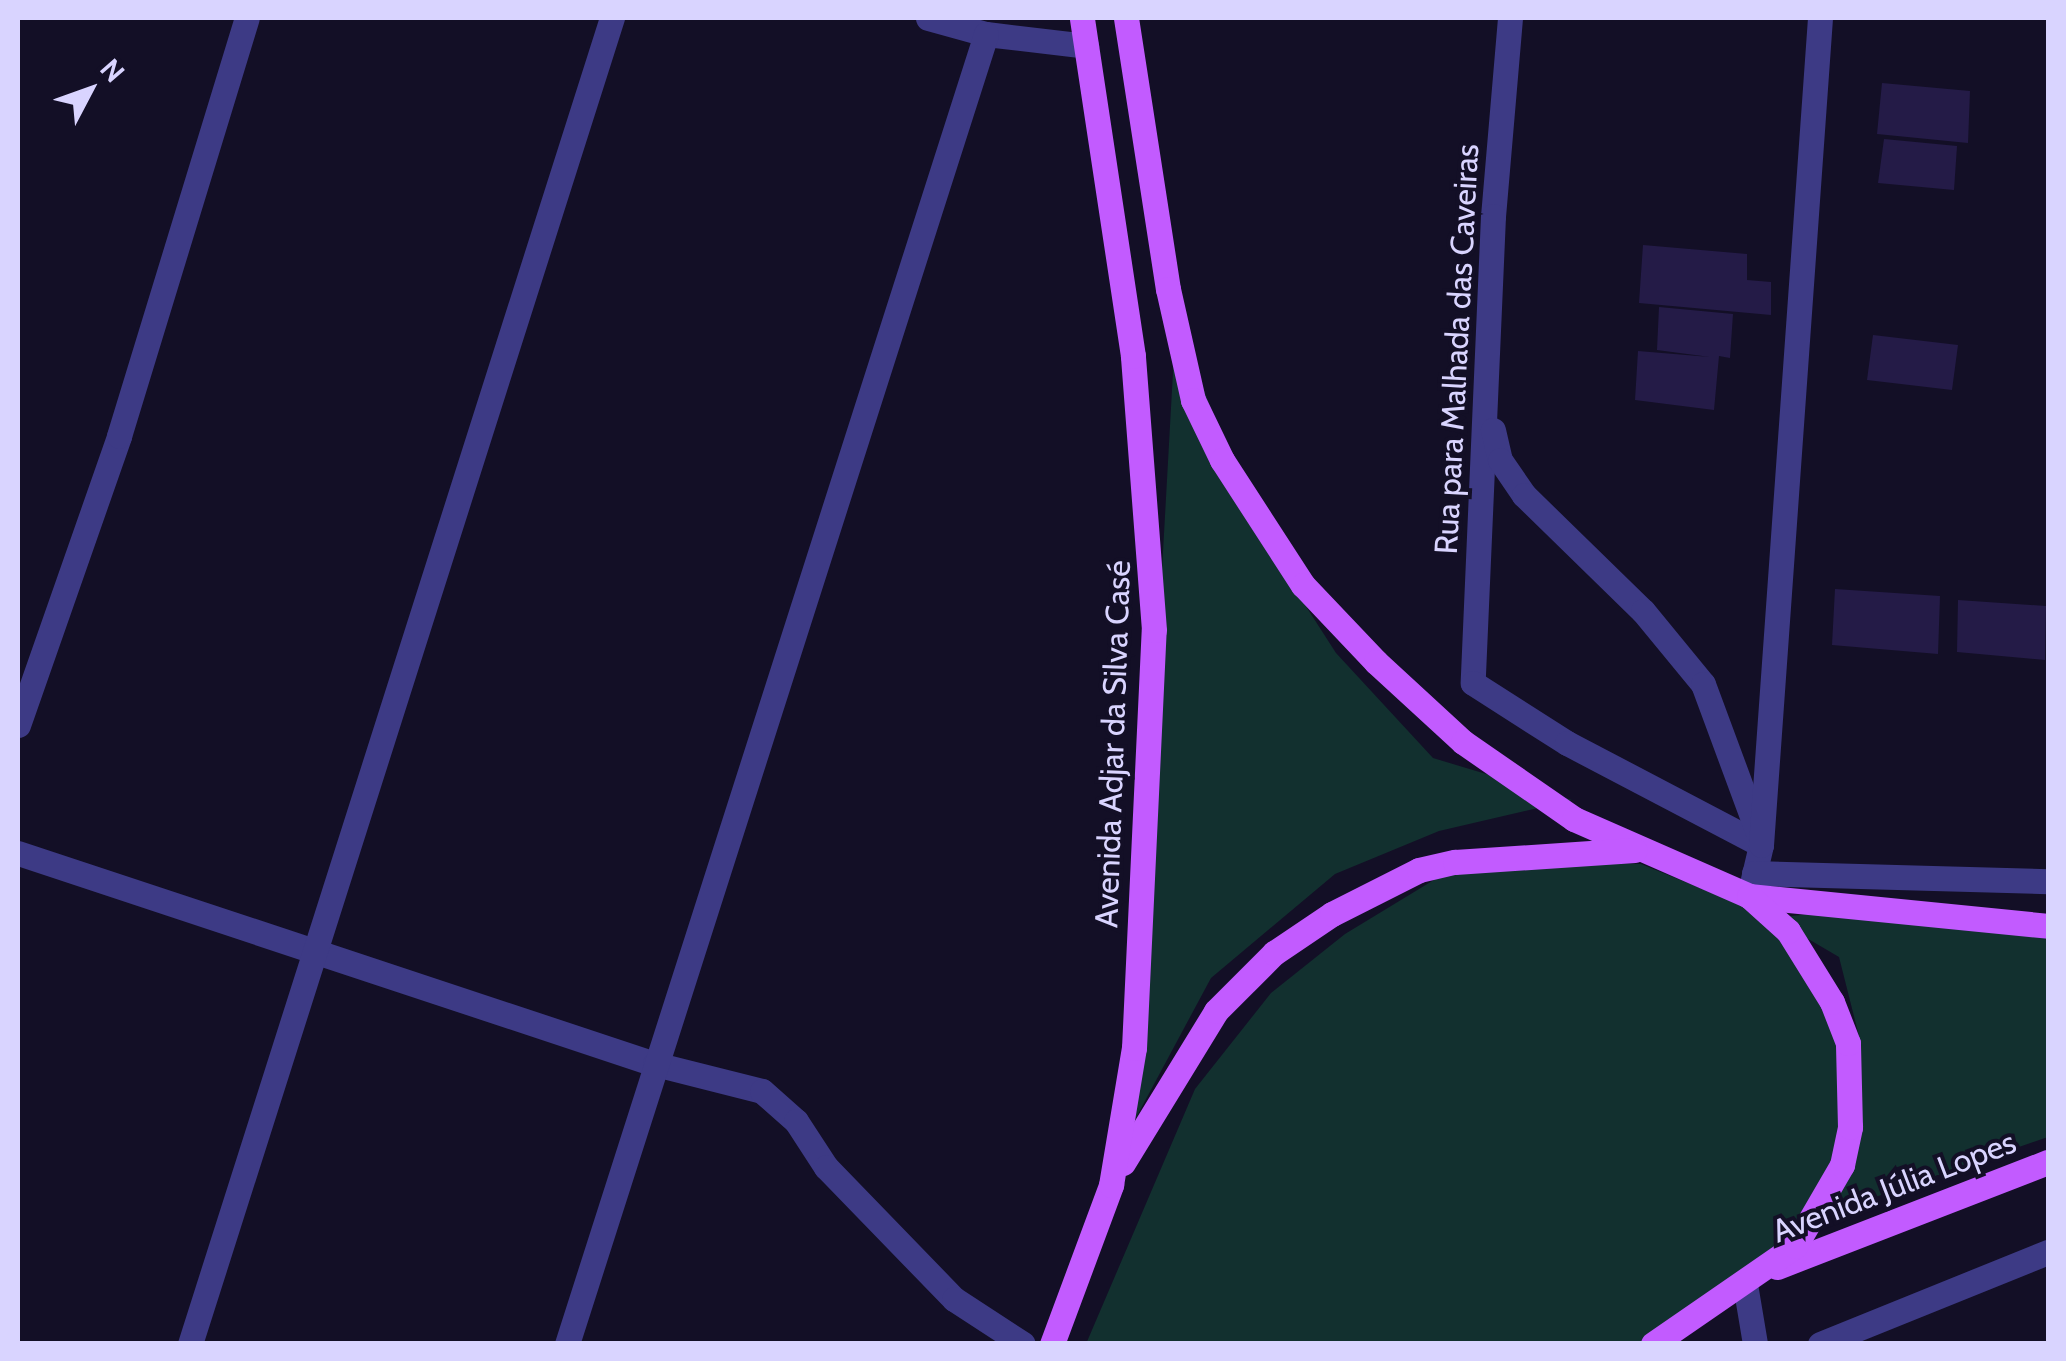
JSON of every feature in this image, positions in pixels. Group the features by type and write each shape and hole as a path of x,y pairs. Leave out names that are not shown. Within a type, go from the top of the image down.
{"main road":[{"name":"Avenida Adjar da Silva Casé","path":"1052,1344 1112,1185 1134,1048 1154,630 1133,356 1082,18"},
{"path":"1126,18 1168,289 1193,400 1222,460 1303,584 1376,662 1462,742 1574,819 1640,850 1752,885 2048,926"},
{"path":"1112,1185 1154,1104 1216,1011 1274,954 1332,914 1419,870 1455,862 1640,850"},
{"path":"1653,1344 1754,1278 1795,1246 1835,1179 1850,1127 1848,1042 1813,964 1752,885"},
{"name":"Avenida Júlia Lopes","path":"1754,1278 2048,1162"}],"street":[{"path":"18,725 119,436 248,18"},
{"path":"190,1344 319,954 612,18"},
{"path":"928,18 986,34 1086,46"},
{"name":"Rua para Malhada das Caveiras","path":"1510,18 1485,398 1474,684 1567,743 1761,845"},
{"path":"1820,18 1761,845 1752,885 2048,881"},
{"path":"567,1344 986,34"},
{"path":"1485,398 1500,460 1524,495 1644,611 1702,684 1761,845"},
{"path":"18,853 655,1064 743,1082 781,1104 826,1167 954,1298 1024,1344"},
{"path":"1820,1344 2048,1252"},
{"path":"1754,1278 1755,1344"}],"green space":[{"path":"1176,318 1260,535 1336,653 1433,758 1572,800 1439,831 1335,874 1211,978 1131,1127"},
{"path":"1470,858 1641,864 1774,918 1827,912 2048,928 2048,1137 1818,1217 1794,1243 1652,1343 1086,1344 1195,1089 1271,993 1345,934","holes":["1776,920 1839,957 1860,1040"]}],"building":[{"path":"1882,83 1970,91 1968,143 1877,134"},
{"path":"1884,139 1957,146 1954,190 1878,183"},
{"path":"1643,245 1747,254 1747,280 1771,282 1771,315 1639,303"},
{"path":"1659,307 1733,314 1730,358 1719,356 1714,410 1635,400 1638,351 1710,357 1657,350"},
{"path":"1873,335 1958,345 1952,390 1867,380"},
{"path":"1835,589 1940,596 1938,654 1832,645"},
{"path":"1958,600 2046,606 2045,660 1957,652"}]}
